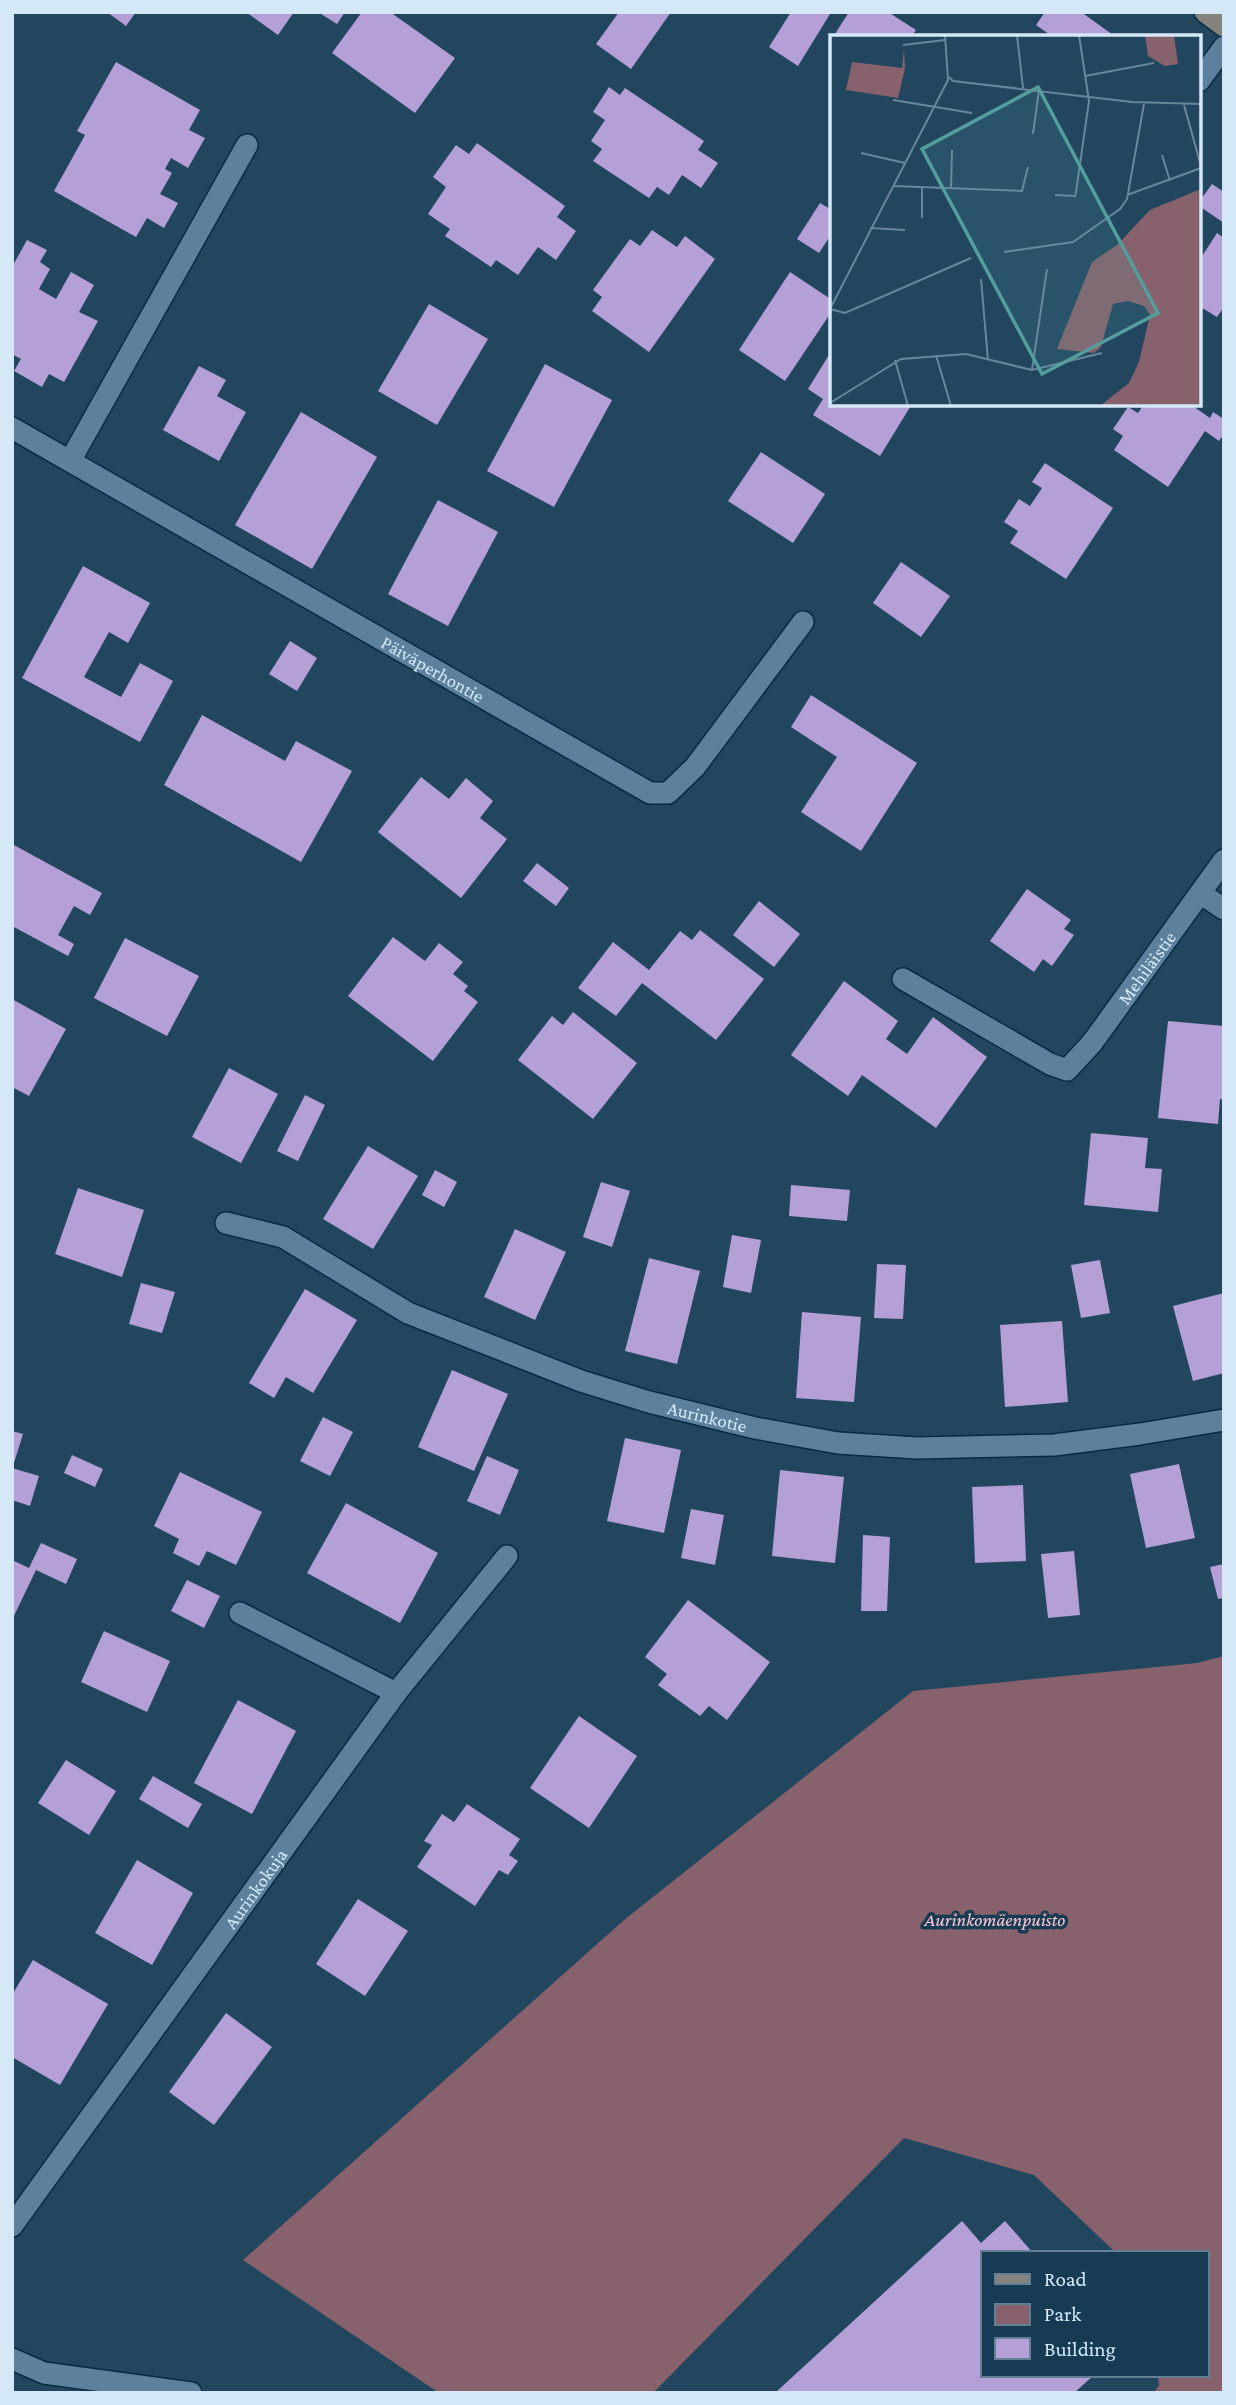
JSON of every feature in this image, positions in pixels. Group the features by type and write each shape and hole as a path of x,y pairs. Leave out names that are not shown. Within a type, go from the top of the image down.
{"street":[{"path":"1205,12 1224,26"},
{"path":"1201,78 1224,47"},
{"path":"70,461 247,145"},
{"name":"Päiväperhontie","path":"12,428 650,793 668,793 695,767 803,622"},
{"name":"Mehiläistie","path":"903,979 1050,1064 1067,1070 1092,1043 1224,860"},
{"path":"1200,893 1224,909"},
{"name":"Aurinkotie","path":"226,1223 283,1237 408,1313 581,1381 649,1402 755,1428 838,1443 930,1447 1054,1445 1224,1420"},
{"name":"Aurinkokuja","path":"12,2226 396,1693 507,1556"},
{"path":"240,1613 396,1693"},
{"path":"12,2360 44,2373 191,2393"}],"green space":[{"name":"Aurinkomäenpuisto","path":"1224,1656 1224,2393 1153,2393 1159,2386 1158,2377 1208,2377 1208,2251 1114,2251 1034,2175 904,2138 653,2393 439,2393 243,2260 624,1920 913,1691 1197,1663"}],"building":[{"path":"107,12 136,12 126,26"},
{"path":"246,12 294,12 278,35"},
{"path":"318,12 345,12 337,24"},
{"path":"362,12 390,12 455,58 415,113 332,53"},
{"path":"619,12 671,12 631,69 596,44"},
{"path":"791,12 830,14 798,66 769,47"},
{"path":"849,12 888,12 916,30 912,35 834,35"},
{"path":"1045,12 1081,12 1113,35 1050,35 1036,25"},
{"path":"116,62 200,110 189,130 205,138 188,168 171,158 165,169 172,173 160,194 178,203 164,228 147,218 136,237 54,191 85,135 77,131"},
{"path":"609,87 620,95 625,88 704,141 698,150 718,163 701,188 682,175 669,195 657,187 649,198 593,161 602,149 591,141 605,120 593,112"},
{"path":"477,143 565,206 557,217 576,231 556,260 538,247 518,275 496,260 491,267 445,236 450,229 428,214 446,187 433,177 456,145 469,154"},
{"path":"1212,184 1224,192 1224,223 1201,207 1201,199"},
{"path":"820,203 830,209 830,236 819,253 797,239"},
{"path":"652,230 677,247 685,236 715,259 649,352 592,311 602,297 593,290 630,239 640,246"},
{"path":"1217,233 1224,238 1224,307 1217,317 1201,307 1201,258"},
{"path":"27,240 47,250 40,262 50,269 39,289 56,299 71,272 94,285 79,312 98,321 64,382 49,374 42,387 14,371 21,359 12,354 12,267"},
{"path":"790,272 830,299 830,314 785,381 739,350"},
{"path":"429,304 488,339 437,425 378,391"},
{"path":"830,353 830,406 911,406 880,456 813,415 823,399 808,389"},
{"path":"545,364 612,400 554,507 487,471"},
{"path":"199,366 226,380 217,396 246,412 219,461 163,430"},
{"path":"1143,406 1193,406 1210,418 1213,412 1224,419 1224,434 1219,441 1205,431 1168,487 1114,450 1123,436 1113,429 1128,407 1138,413"},
{"path":"301,412 377,457 312,569 235,525"},
{"path":"761,452 825,494 793,543 728,501"},
{"path":"1045,463 1113,508 1066,579 1010,543 1018,531 1004,522 1019,499 1030,506 1042,488 1032,482"},
{"path":"438,500 498,532 448,626 388,594"},
{"path":"901,562 950,596 921,637 873,603"},
{"path":"83,566 150,603 128,643 109,632 84,677 121,697 140,663 173,681 140,742 22,678"},
{"path":"290,641 317,658 297,691 269,674"},
{"path":"811,695 917,763 861,851 801,812 837,757 791,727"},
{"path":"202,715 285,761 296,741 352,771 301,862 164,785"},
{"path":"421,777 449,799 466,778 493,801 480,818 507,839 461,898 378,832"},
{"path":"12,844 102,893 90,915 74,906 58,935 74,944 68,956 12,926"},
{"path":"537,863 569,888 556,906 523,881"},
{"path":"1027,889 1071,920 1064,929 1074,935 1052,966 1043,959 1034,972 990,941"},
{"path":"759,901 800,934 774,967 733,935"},
{"path":"700,930 764,979 716,1040 642,983 616,1016 578,988 613,942 649,970 680,931 692,940"},
{"path":"393,937 425,961 439,943 463,962 453,974 468,986 464,991 478,1002 433,1061 348,996"},
{"path":"125,938 199,976 167,1036 94,998"},
{"path":"844,981 898,1021 886,1039 907,1054 933,1017 987,1057 936,1128 862,1075 848,1096 791,1055"},
{"path":"12,999 66,1029 29,1096 12,1087"},
{"path":"573,1012 637,1063 593,1119 518,1060 552,1016 563,1025"},
{"path":"1168,1021 1224,1026 1224,1100 1220,1099 1218,1124 1158,1118"},
{"path":"229,1068 278,1094 241,1163 192,1137"},
{"path":"305,1095 325,1105 298,1161 277,1151"},
{"path":"1091,1133 1148,1138 1145,1168 1162,1169 1158,1212 1084,1205"},
{"path":"368,1146 418,1176 373,1249 323,1219"},
{"path":"435,1170 457,1182 444,1207 422,1195"},
{"path":"601,1182 630,1191 612,1247 583,1237"},
{"path":"791,1185 850,1190 847,1221 789,1216"},
{"path":"78,1188 144,1210 122,1277 55,1254"},
{"path":"515,1229 566,1252 535,1320 484,1297"},
{"path":"732,1235 761,1240 751,1293 723,1287"},
{"path":"649,1258 700,1271 677,1364 625,1351"},
{"path":"1100,1260 1110,1313 1081,1318 1071,1265"},
{"path":"877,1264 906,1265 903,1319 874,1318"},
{"path":"141,1283 175,1292 162,1333 129,1324"},
{"path":"305,1289 357,1320 313,1393 286,1377 274,1398 249,1383"},
{"path":"1224,1293 1224,1373 1193,1381 1173,1306"},
{"path":"802,1312 861,1317 854,1402 796,1398"},
{"path":"1062,1321 1068,1402 1005,1407 1000,1325"},
{"path":"452,1370 508,1394 474,1471 418,1447"},
{"path":"323,1417 353,1432 330,1476 300,1461"},
{"path":"12,1431 23,1434 13,1466 12,1466"},
{"path":"625,1438 681,1450 664,1533 607,1521"},
{"path":"72,1455 103,1469 95,1487 64,1473"},
{"path":"487,1456 519,1470 500,1515 467,1501"},
{"path":"1179,1464 1195,1538 1146,1548 1130,1474"},
{"path":"12,1468 39,1476 30,1506 12,1500"},
{"path":"780,1470 844,1477 835,1563 772,1556"},
{"path":"180,1472 262,1512 236,1565 207,1551 199,1566 173,1553 179,1539 154,1526"},
{"path":"1023,1485 1026,1561 975,1563 972,1487"},
{"path":"346,1503 438,1553 400,1623 307,1573"},
{"path":"691,1509 724,1515 715,1565 681,1558"},
{"path":"863,1535 890,1537 887,1611 861,1611"},
{"path":"41,1543 77,1559 66,1584 36,1570 12,1620 12,1560 29,1568"},
{"path":"1074,1551 1080,1615 1048,1618 1041,1554"},
{"path":"1224,1564 1224,1598 1218,1599 1210,1567"},
{"path":"187,1580 220,1596 204,1628 171,1611"},
{"path":"688,1600 770,1662 727,1720 709,1706 700,1716 658,1685 667,1674 645,1657"},
{"path":"104,1631 170,1661 147,1712 81,1682"},
{"path":"238,1700 296,1731 252,1814 194,1783"},
{"path":"579,1716 637,1756 589,1828 530,1788"},
{"path":"66,1760 116,1791 89,1835 38,1803"},
{"path":"153,1776 202,1804 188,1828 139,1799"},
{"path":"467,1804 520,1839 509,1855 518,1861 508,1875 499,1870 475,1906 417,1867 432,1845 424,1841 442,1814 454,1822"},
{"path":"137,1860 193,1893 152,1965 95,1933"},
{"path":"358,1899 408,1931 365,1996 316,1964"},
{"path":"33,1960 108,2004 60,2085 12,2057 12,1995"},
{"path":"226,2013 272,2047 214,2125 169,2092"},
{"path":"962,2221 981,2243 1005,2221 1031,2251 981,2251 981,2377 1092,2377 1074,2393 775,2393"}]}
